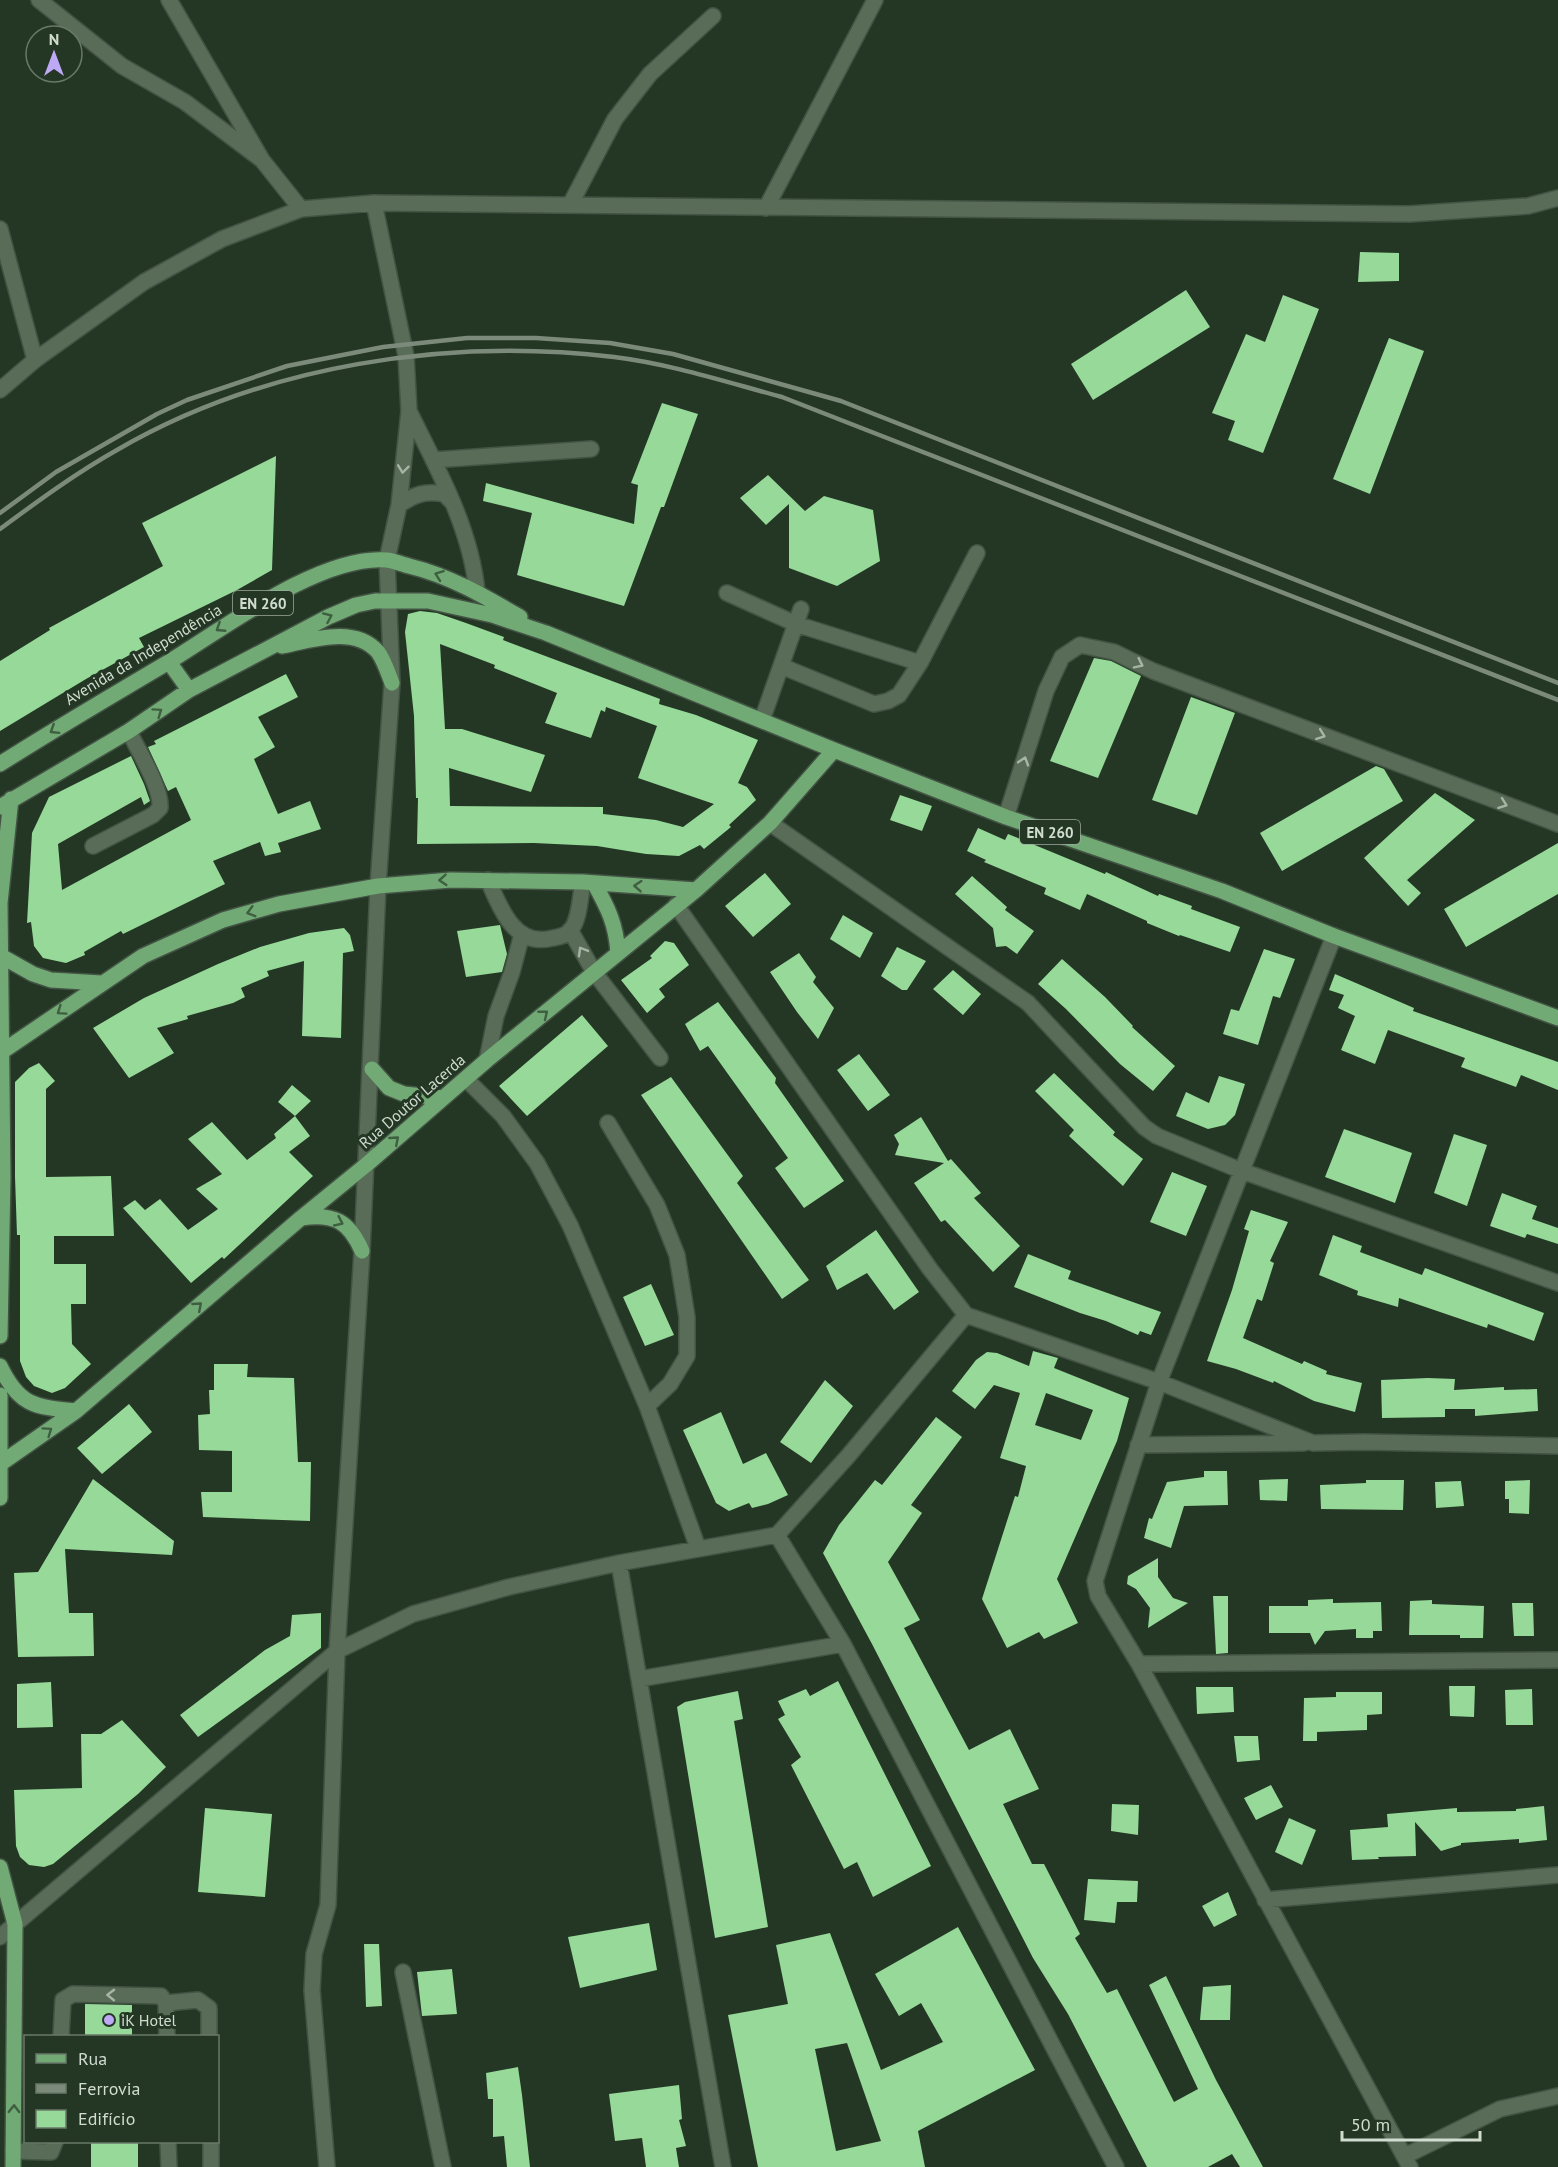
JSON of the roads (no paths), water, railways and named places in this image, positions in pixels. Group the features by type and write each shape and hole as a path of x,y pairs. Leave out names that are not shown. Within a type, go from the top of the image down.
{"main road":[{"name":"Avenida da Independência","path":"0,764 282,592 340,567 358,562 387,560 438,574 477,592 546,633"},
{"name":"EN 260","path":"6,803 129,732 189,690 328,617 356,605 389,600 428,601 464,608 546,633 834,750 1006,816 1222,891 1334,936 1558,1018"},
{"path":"265,650 337,636 356,639 368,644 379,654 392,682"},
{"path":"169,662 189,690"},
{"name":"Rua Doutor Lacerda","path":"1,1464 76,1411 487,1060 696,890 770,823 834,750"},
{"path":"0,1336 2,1171 0,903 6,803"},
{"path":"0,1053 143,956 223,920 279,904 378,886 451,879 589,882 696,890"},
{"path":"589,882 611,914 618,953"},
{"path":"1,956 33,974 51,980 101,984"},
{"path":"372,1070 389,1088 404,1094 443,1098"},
{"path":"301,1218 320,1215 349,1227 362,1251"},
{"path":"0,1366 9,1385 29,1403 76,1411"},
{"path":"0,1395 0,1498"},
{"path":"0,1867 15,1924 13,2167"}],"street":[{"path":"39,0 122,66 185,102 262,160"},
{"path":"169,0 262,160 301,209"},
{"path":"766,208 875,0"},
{"path":"570,205 615,119 650,74 713,16"},
{"path":"0,390 35,360 144,282 222,239 301,209 374,203 1409,214 1528,206 1558,198"},
{"path":"327,2167 312,1990 314,1954 328,1905 337,1651 372,1070 378,886 392,682 387,560 399,506 409,411 406,356 374,203"},
{"path":"0,229 35,360"},
{"path":"409,411 452,502 467,545 477,592"},
{"path":"433,460 591,449"},
{"path":"399,506 413,496 424,492 444,494 452,502"},
{"path":"781,666 874,704 888,701 899,695 920,663 977,553"},
{"path":"727,593 796,624 920,663"},
{"path":"762,720 801,609"},
{"path":"1006,816 1046,691 1062,657 1080,645 1114,652 1153,671 1558,824"},
{"path":"93,846 153,815 160,808 161,800 129,732"},
{"path":"770,823 1028,1003 1144,1127 1157,1136 1242,1171 1558,1284"},
{"path":"488,879 498,903 513,927 522,934 542,940 562,936 570,930 589,882"},
{"path":"675,905 930,1269 966,1315 1159,1382 1313,1443"},
{"path":"570,930 594,972 660,1058"},
{"path":"487,1060 496,1016 513,972 522,934"},
{"path":"1334,936 1159,1382 1095,1581 1098,1596 1139,1664 1407,2161 1500,2109 1558,2096"},
{"path":"466,1079 503,1116 537,1163 570,1225 647,1406 698,1548"},
{"path":"608,1123 657,1205 677,1255 687,1317 687,1356 670,1384 647,1406"},
{"path":"0,1937 337,1651 413,1614 510,1587 619,1563 777,1535 849,1455 966,1315"},
{"path":"1138,1445 1364,1442 1558,1446"},
{"path":"777,1535 843,1644 1116,2167"},
{"path":"619,1563 723,2167"},
{"path":"639,1679 843,1644"},
{"path":"1139,1664 1558,1660"},
{"path":"1265,1899 1558,1875"},
{"path":"403,1972 443,2167"},
{"path":"61,2035 63,2000 73,1994 161,1996 166,2003 167,2035"},
{"path":"166,2003 198,2000 209,2008 209,2035"},
{"path":"13,2151 51,2152 55,2143"},
{"path":"168,2143 169,2167"},
{"path":"211,2143 211,2167"}],"railway":[{"path":"0,513 56,472 157,414 187,400 287,366 383,347 467,338 536,338 610,343 673,354 841,401 1558,683"},
{"path":"0,529 87,468 173,421 233,397 294,378 358,364 422,355 486,351 551,352 614,357 677,369 782,397 1558,700"}],"place":[{"name":"iK Hotel","path":"109,2020"}]}
